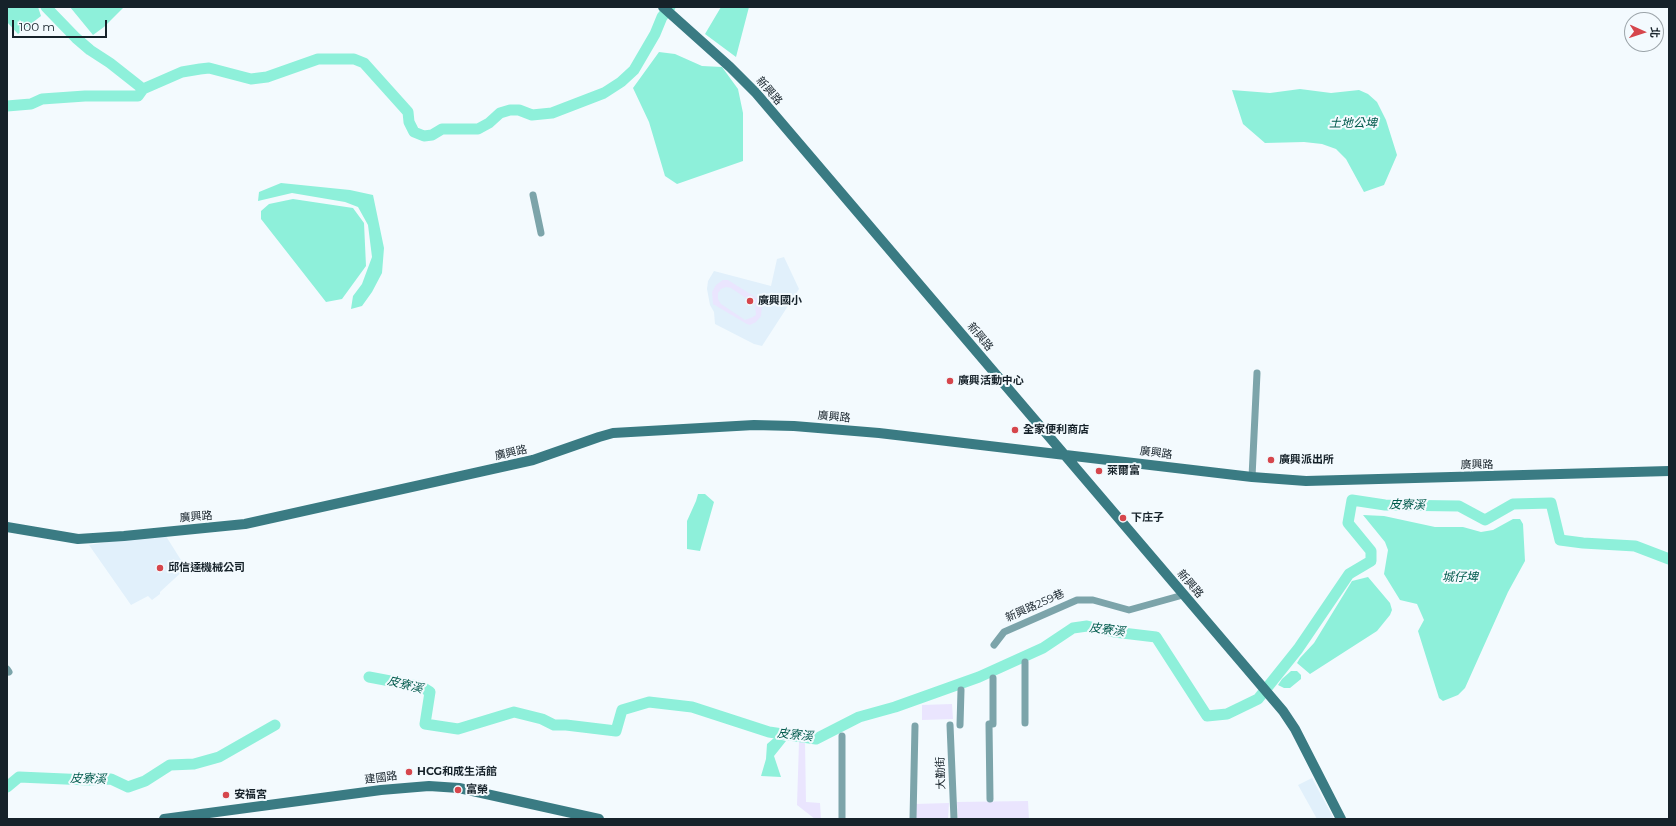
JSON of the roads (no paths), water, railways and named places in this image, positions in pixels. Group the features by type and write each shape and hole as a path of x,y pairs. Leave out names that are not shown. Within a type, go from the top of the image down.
{"street":[{"name":"新興路","path":"663,7 730,67 756,93 1283,711 1295,729 1341,819"},
{"path":"533,195 541,233"},
{"path":"1252,477 1257,373"},
{"name":"廣興路","path":"7,527 78,539 245,524 533,460 599,436 675,429 754,425 794,426 879,433 1306,482 1669,471"},
{"name":"新興路259巷","path":"994,645 1004,632 1077,600 1093,600 1129,610 1183,595"},
{"path":"1025,662 1025,724"},
{"path":"990,799 992,678"},
{"path":"960,725 961,690"},
{"name":"大勤街","path":"950,725 954,819"},
{"path":"913,819 915,726"},
{"path":"842,736 842,819"},
{"name":"建國路","path":"164,819 381,790 429,786 459,788 599,819"}],"water":[{"path":"7,7 38,7 41,16 18,34 7,22"},
{"path":"70,7 124,7 104,27 93,35"},
{"path":"721,7 749,7 736,57 705,34"},
{"path":"659,52 675,54 702,66 722,67 738,89 743,113 743,161 677,184 665,176 649,122 633,88"},
{"name":"土地公埤","path":"1300,89 1331,93 1359,90 1368,94 1377,102 1386,120 1397,155 1384,185 1364,192 1346,159 1336,149 1322,144 1304,142 1265,143 1243,124 1232,90 1270,93"},
{"path":"281,183 350,190 373,195 384,248 382,273 372,292 362,306 351,309 353,296 362,284 372,257 368,225 358,207 345,202 292,193 258,201 259,192"},
{"path":"293,199 353,208 364,223 366,266 342,299 326,302 261,219 261,211 269,204"},
{"path":"698,494 705,494 714,502 700,551 687,549 687,521"},
{"name":"城仔埤","path":"1363,515 1384,516 1435,527 1463,527 1481,532 1493,530 1513,519 1520,519 1523,524 1525,561 1508,592 1465,688 1458,695 1443,701 1439,698 1418,631 1424,620 1417,604 1400,600 1384,574 1388,550 1385,542"},
{"path":"1368,577 1390,603 1392,610 1390,615 1377,631 1310,674 1297,663 1314,643 1352,581"},
{"path":"1291,671 1297,671 1301,675 1301,679 1290,688 1284,688 1278,685 1282,679"},
{"path":"774,738 786,741 774,756 781,777 761,776 766,759 767,744"}],"waterway":[{"path":"46,7 76,38 90,50 110,63 143,89 182,72 200,69 209,68 251,79 267,77 318,59 354,59 364,63 408,112 409,122 414,132 424,136 432,135 442,129 478,129 489,123 500,113 510,110 519,110 532,115 552,113 604,93 621,82 634,70 655,34 662,17 670,7"},
{"path":"7,106 31,104 42,99 85,96 138,96 143,89"},
{"name":"皮寮溪","path":"369,677 422,687 430,692 425,724 458,729 514,712 542,719 554,725 616,731 622,710 649,702 692,707 769,732 816,739 859,717 895,707 979,677 1043,648 1073,628 1087,626 1114,632 1156,637 1207,716 1227,714 1258,699 1298,649 1349,574 1371,561 1371,551 1348,523 1352,500 1385,505 1459,506 1485,520 1513,504 1551,503 1560,540 1635,546 1669,559"},
{"name":"皮寮溪","path":"7,787 19,777 88,780 111,779 128,787 145,781 170,765 194,764 219,757 275,725"}],"place":[{"name":"廣興國小","path":"750,301"},
{"name":"廣興活動中心","path":"950,381"},
{"name":"全家便利商店","path":"1015,430"},
{"name":"廣興派出所","path":"1271,460"},
{"name":"萊爾富","path":"1099,471"},
{"name":"下庄子","path":"1123,518"},
{"name":"邱信達機械公司","path":"160,568"},
{"name":"HCG和成生活館","path":"409,772"},
{"name":"富榮","path":"458,790"},
{"name":"安福宮","path":"226,795"}]}
